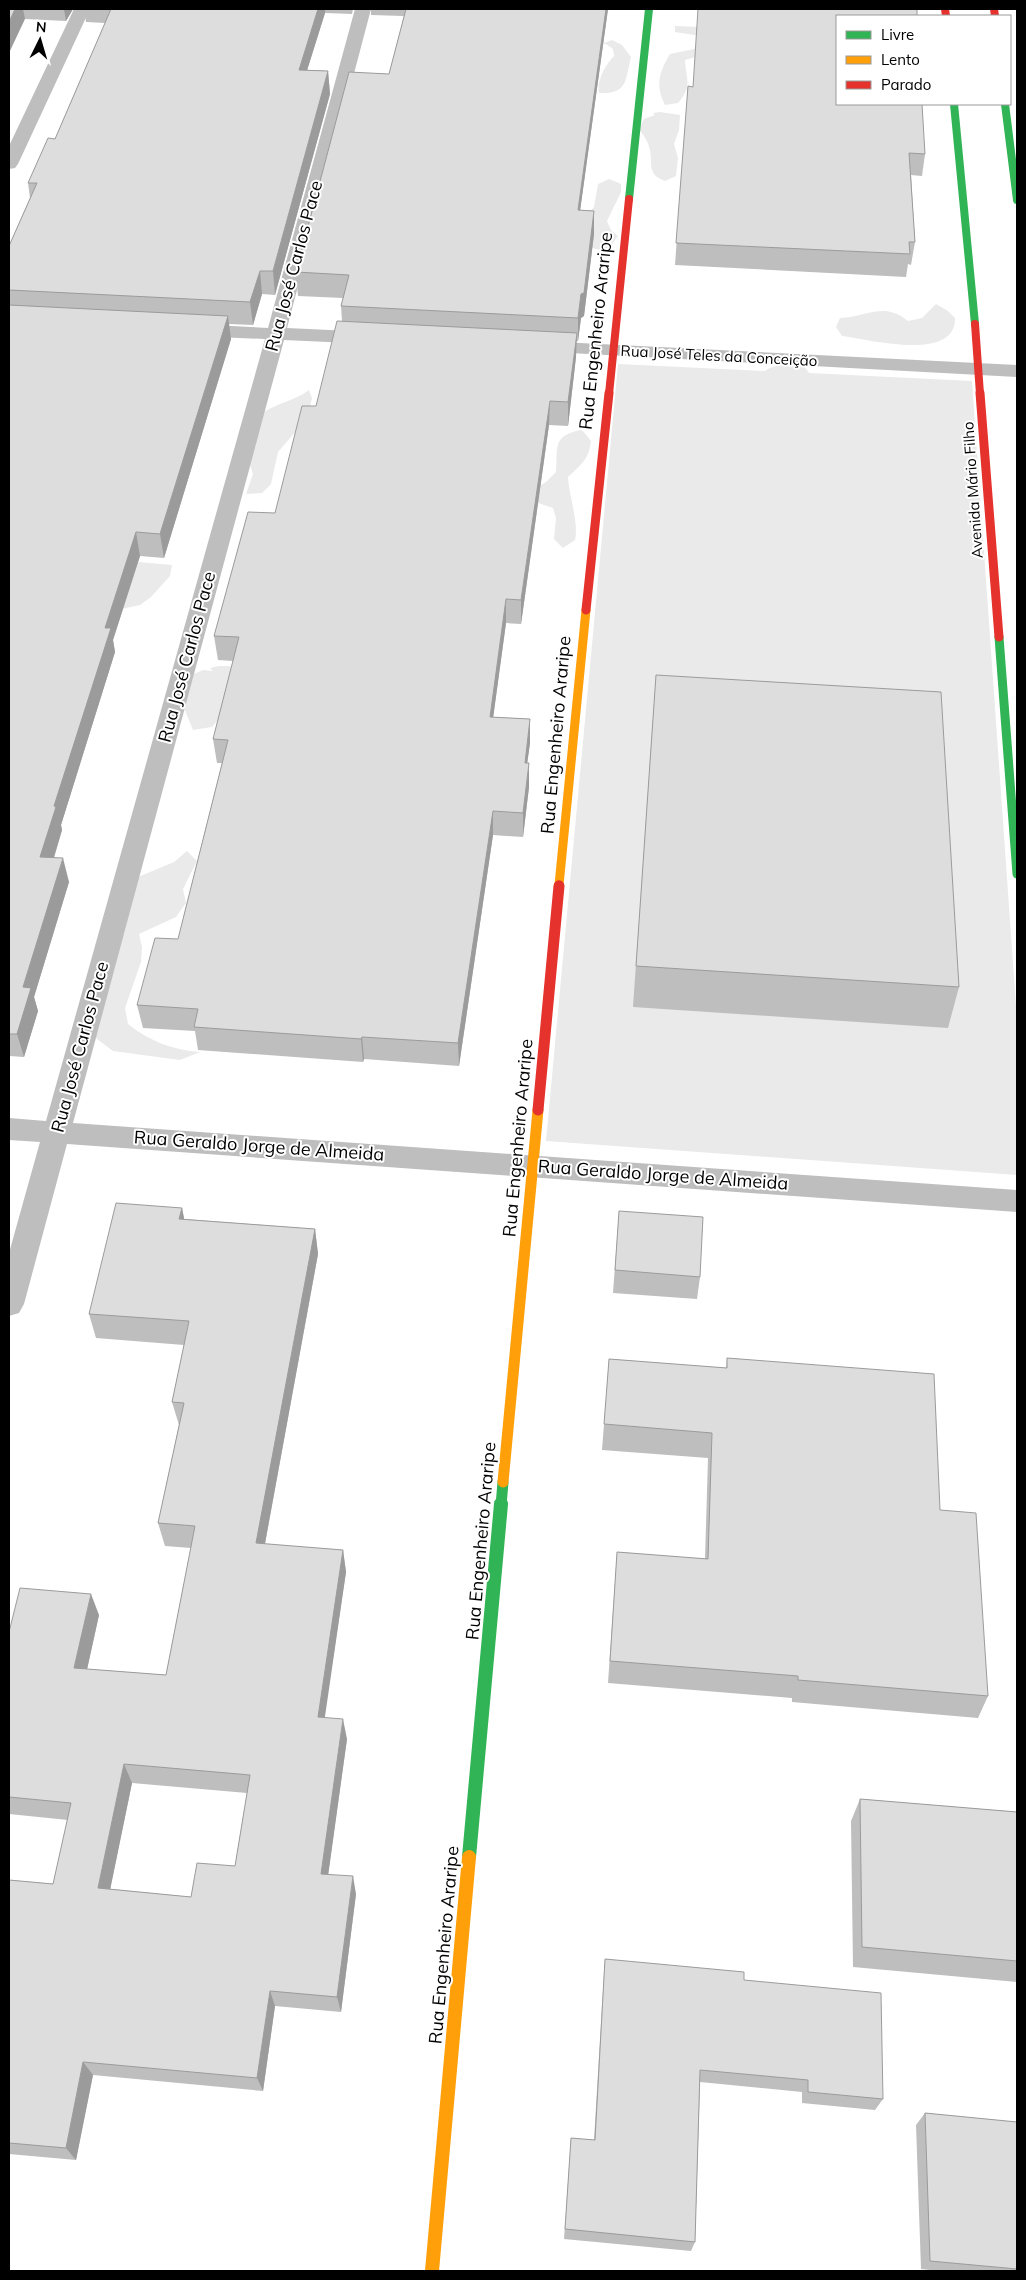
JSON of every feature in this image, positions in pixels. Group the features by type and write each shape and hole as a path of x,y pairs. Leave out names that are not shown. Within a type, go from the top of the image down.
{"street":[{"path":"9,164 82,9"},
{"name":"Rua José Carlos Pace","path":"9,1304 276,334 363,9"},
{"name":"Rua Engenheiro Araripe","path":"432,2271 532,1165 611,351 648,9"},
{"name":"Avenida Mário Filho","path":"954,105 979,369 1017,874"},
{"path":"1005,105 1017,200"},
{"path":"177,329 394,340"},
{"name":"Rua José Teles da Conceição","path":"522,346 1017,371"},
{"name":"Rua Geraldo Jorge de Almeida","path":"9,1128 1017,1201"}],"shaded area":[{"path":"675,26 701,27 725,34 726,37 753,40 763,45 759,51 766,77 785,96 787,109 806,124 814,134 815,141 808,157 795,162 774,164 761,161 755,157 755,146 749,137 755,128 755,120 743,105 750,92 744,80 751,62 741,56 729,58 695,57 685,60 686,92 678,103 665,105 659,85 663,67 670,54 694,49 710,40 701,36 675,32"},
{"path":"612,40 622,45 631,57 628,73 624,84 620,88 608,93 599,93 598,88 602,73 614,56 613,49 606,44 602,44"},
{"path":"660,112 680,115 679,130 674,144 678,158 676,176 665,181 652,171 648,145 639,129 644,119 655,115 653,113"},
{"path":"609,179 621,184 621,192 607,221 611,230 618,236 608,250 595,249 585,243 588,214 594,207 598,184"},
{"path":"936,304 955,318 951,332 941,340 926,344 908,345 842,336 836,327 840,318 883,311 899,315 908,321 922,318"},
{"path":"618,364 765,371 778,366 794,365 804,366 809,373 972,381 1017,1020 1017,1175 546,1141"},
{"path":"309,390 312,398 308,417 278,452 271,484 262,493 246,494 253,474 250,465 261,414"},
{"path":"580,430 591,441 586,457 568,477 576,533 575,540 563,548 554,539 556,518 553,508 538,503 528,511 533,490 546,482 556,472 558,444 565,436"},
{"path":"138,562 172,565 170,576 151,597 140,605 122,609"},
{"path":"229,666 236,670 217,721 212,727 193,730 184,708 194,674 203,670 213,671 210,668"},
{"path":"187,851 197,861 183,889 186,903 176,917 139,934 142,947 141,962 125,1008 128,1024 144,1035 171,1047 200,1052 180,1060 113,1051 89,1033 115,946 124,934 138,877 174,862"}],"building":[{"path":"9,9 15,9 9,22"},
{"path":"111,9 318,9 299,70 328,71 273,271 260,271 250,302 9,290 9,246 37,183 28,183 48,138 55,139"},
{"path":"406,9 606,9 578,210 594,211 584,293 581,294 578,318 341,306 349,275 296,272 349,72 389,74"},
{"path":"698,9 917,9 917,15 836,15 836,105 922,105 925,154 909,153 915,242 909,242 910,254 676,243 688,86 693,87"},
{"path":"9,305 228,316 160,534 136,532 105,628 111,628 54,806 56,807 40,857 63,858 23,987 31,988 17,1034 9,1034"},
{"path":"337,321 577,333 568,402 550,401 521,600 506,599 490,717 530,719 525,763 529,763 523,813 493,811 458,1043 362,1037 361,1039 194,1027 198,1009 137,1005 155,938 178,939 228,740 213,739 239,637 214,636 248,512 275,513 302,406 316,406"},
{"path":"656,675 941,692 959,987 636,966"},
{"path":"116,1203 182,1208 179,1219 315,1229 256,1543 343,1550 318,1717 343,1719 321,1874 353,1876 337,1997 270,1991 257,2078 83,2062 66,2148 9,2143 9,1880 53,1884 71,1803 9,1797 9,1632 20,1588 91,1594 74,1668 166,1675 195,1526 158,1523 184,1403 172,1402 189,1321 89,1314","holes":["124,1764 250,1775 235,1866 197,1863 191,1897 98,1888"]},
{"path":"619,1211 703,1217 700,1277 615,1270"},
{"path":"727,1358 934,1374 940,1510 976,1513 988,1696 798,1680 798,1676 610,1661 617,1552 708,1559 712,1433 604,1424 609,1359 727,1368"},
{"path":"860,1799 1017,1812 1017,1961 862,1947"},
{"path":"605,1959 744,1972 744,1980 881,1993 883,2099 808,2092 808,2080 700,2070 695,2242 565,2229 571,2138 595,2140"},
{"path":"925,2113 1017,2122 1017,2269 930,2261"}],"traffic: fast":[{"path":"629,199 649,9"},
{"path":"954,105 975,324"},
{"path":"1005,105 1017,200"},
{"path":"999,637 1017,874"},
{"path":"469,1857 503,1482"}],"traffic: slow":[{"path":"559,885 586,610"},
{"path":"503,1482 538,1110"},
{"path":"432,2271 469,1857"}],"traffic: jam":[{"path":"945,9 946,15"},
{"path":"994,9 995,15"},
{"path":"586,610 629,199"},
{"path":"975,324 999,637"},
{"path":"538,1110 559,885"}]}
